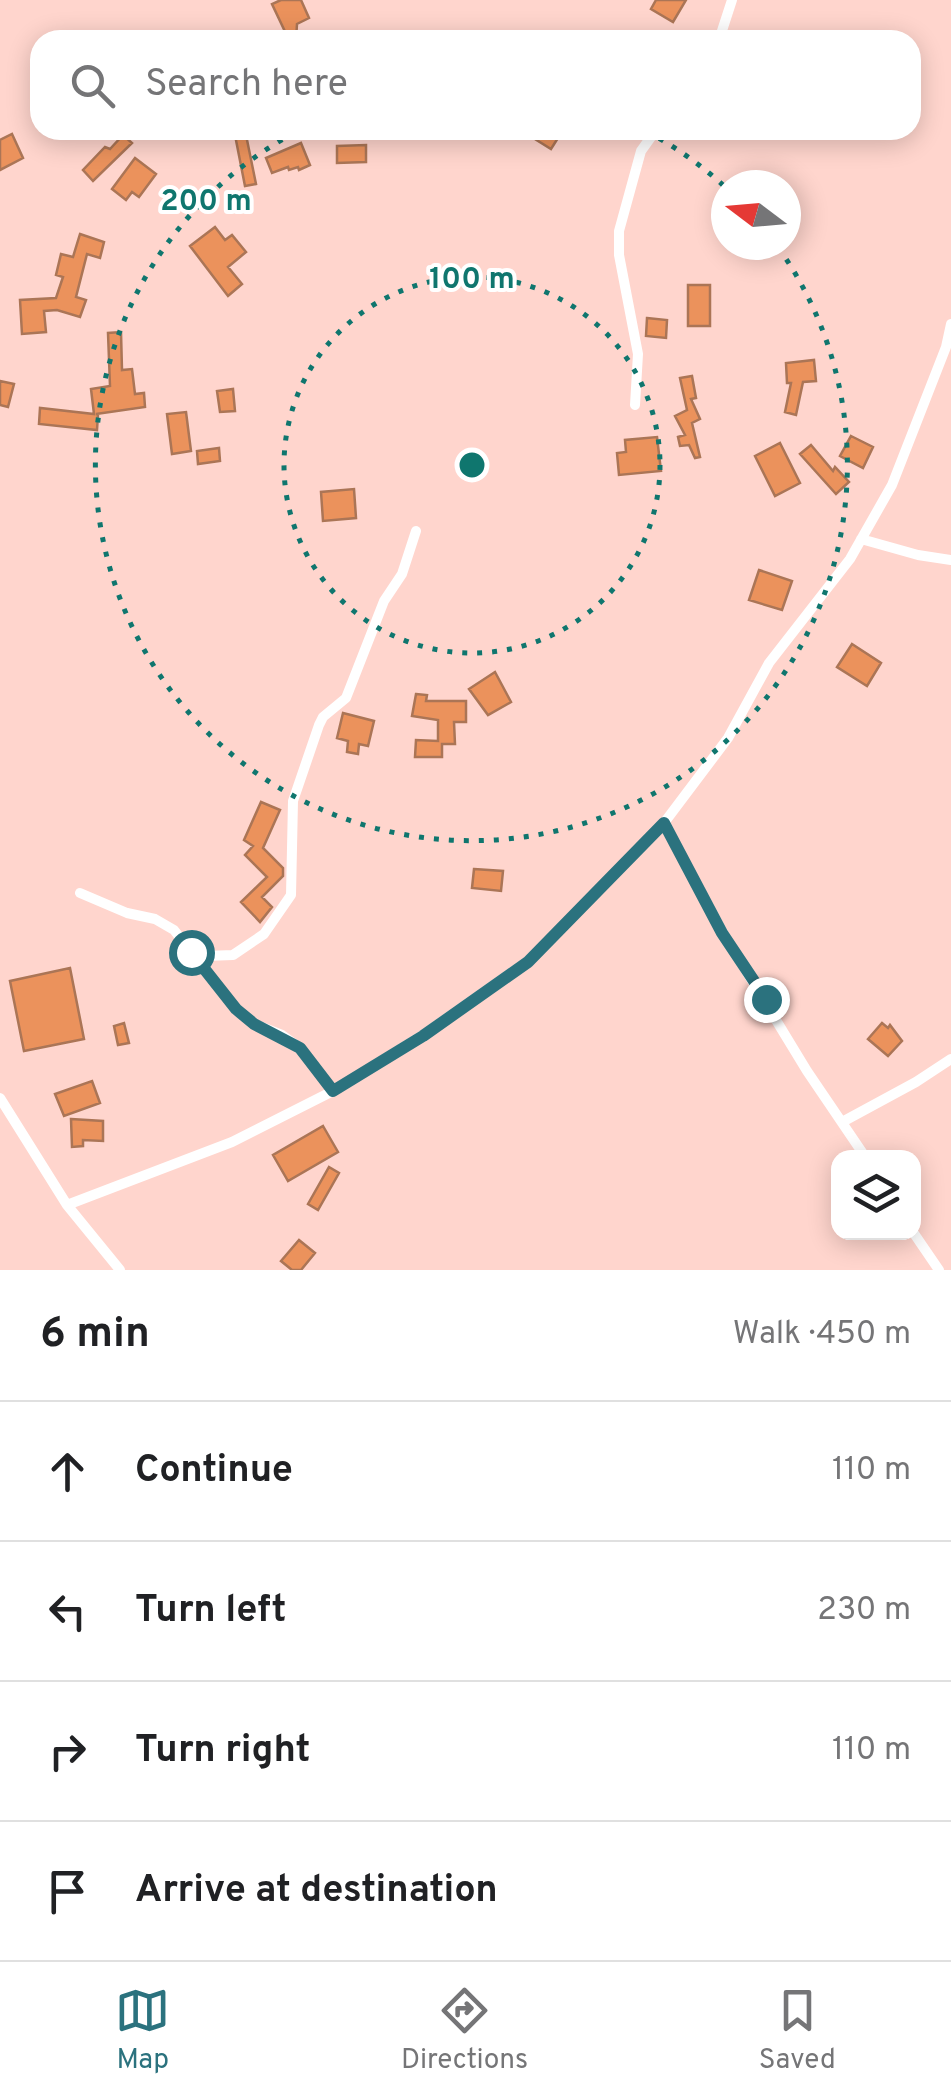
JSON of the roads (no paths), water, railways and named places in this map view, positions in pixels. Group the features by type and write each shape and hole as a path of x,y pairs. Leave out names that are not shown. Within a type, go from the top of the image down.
{"street":[{"path":"723,30 732,0"},
{"path":"635,405 638,354 618,231 641,150 648,140"},
{"path":"66,1204 232,1142 333,1091 423,1036 528,962 664,823 728,738 769,663 850,559 892,484 951,324"},
{"path":"191,952 233,955 264,934 291,895 293,801 318,725 346,698 384,601 402,574 416,532"},
{"path":"862,539 918,556 951,560"},
{"path":"664,823 722,933 861,1150"},
{"path":"80,893 174,930 236,1009 254,1024 300,1048 333,1091"},
{"path":"844,1121 951,1059"},
{"path":"0,1098 66,1204 120,1270"},
{"path":"918,1240 939,1270"}]}
